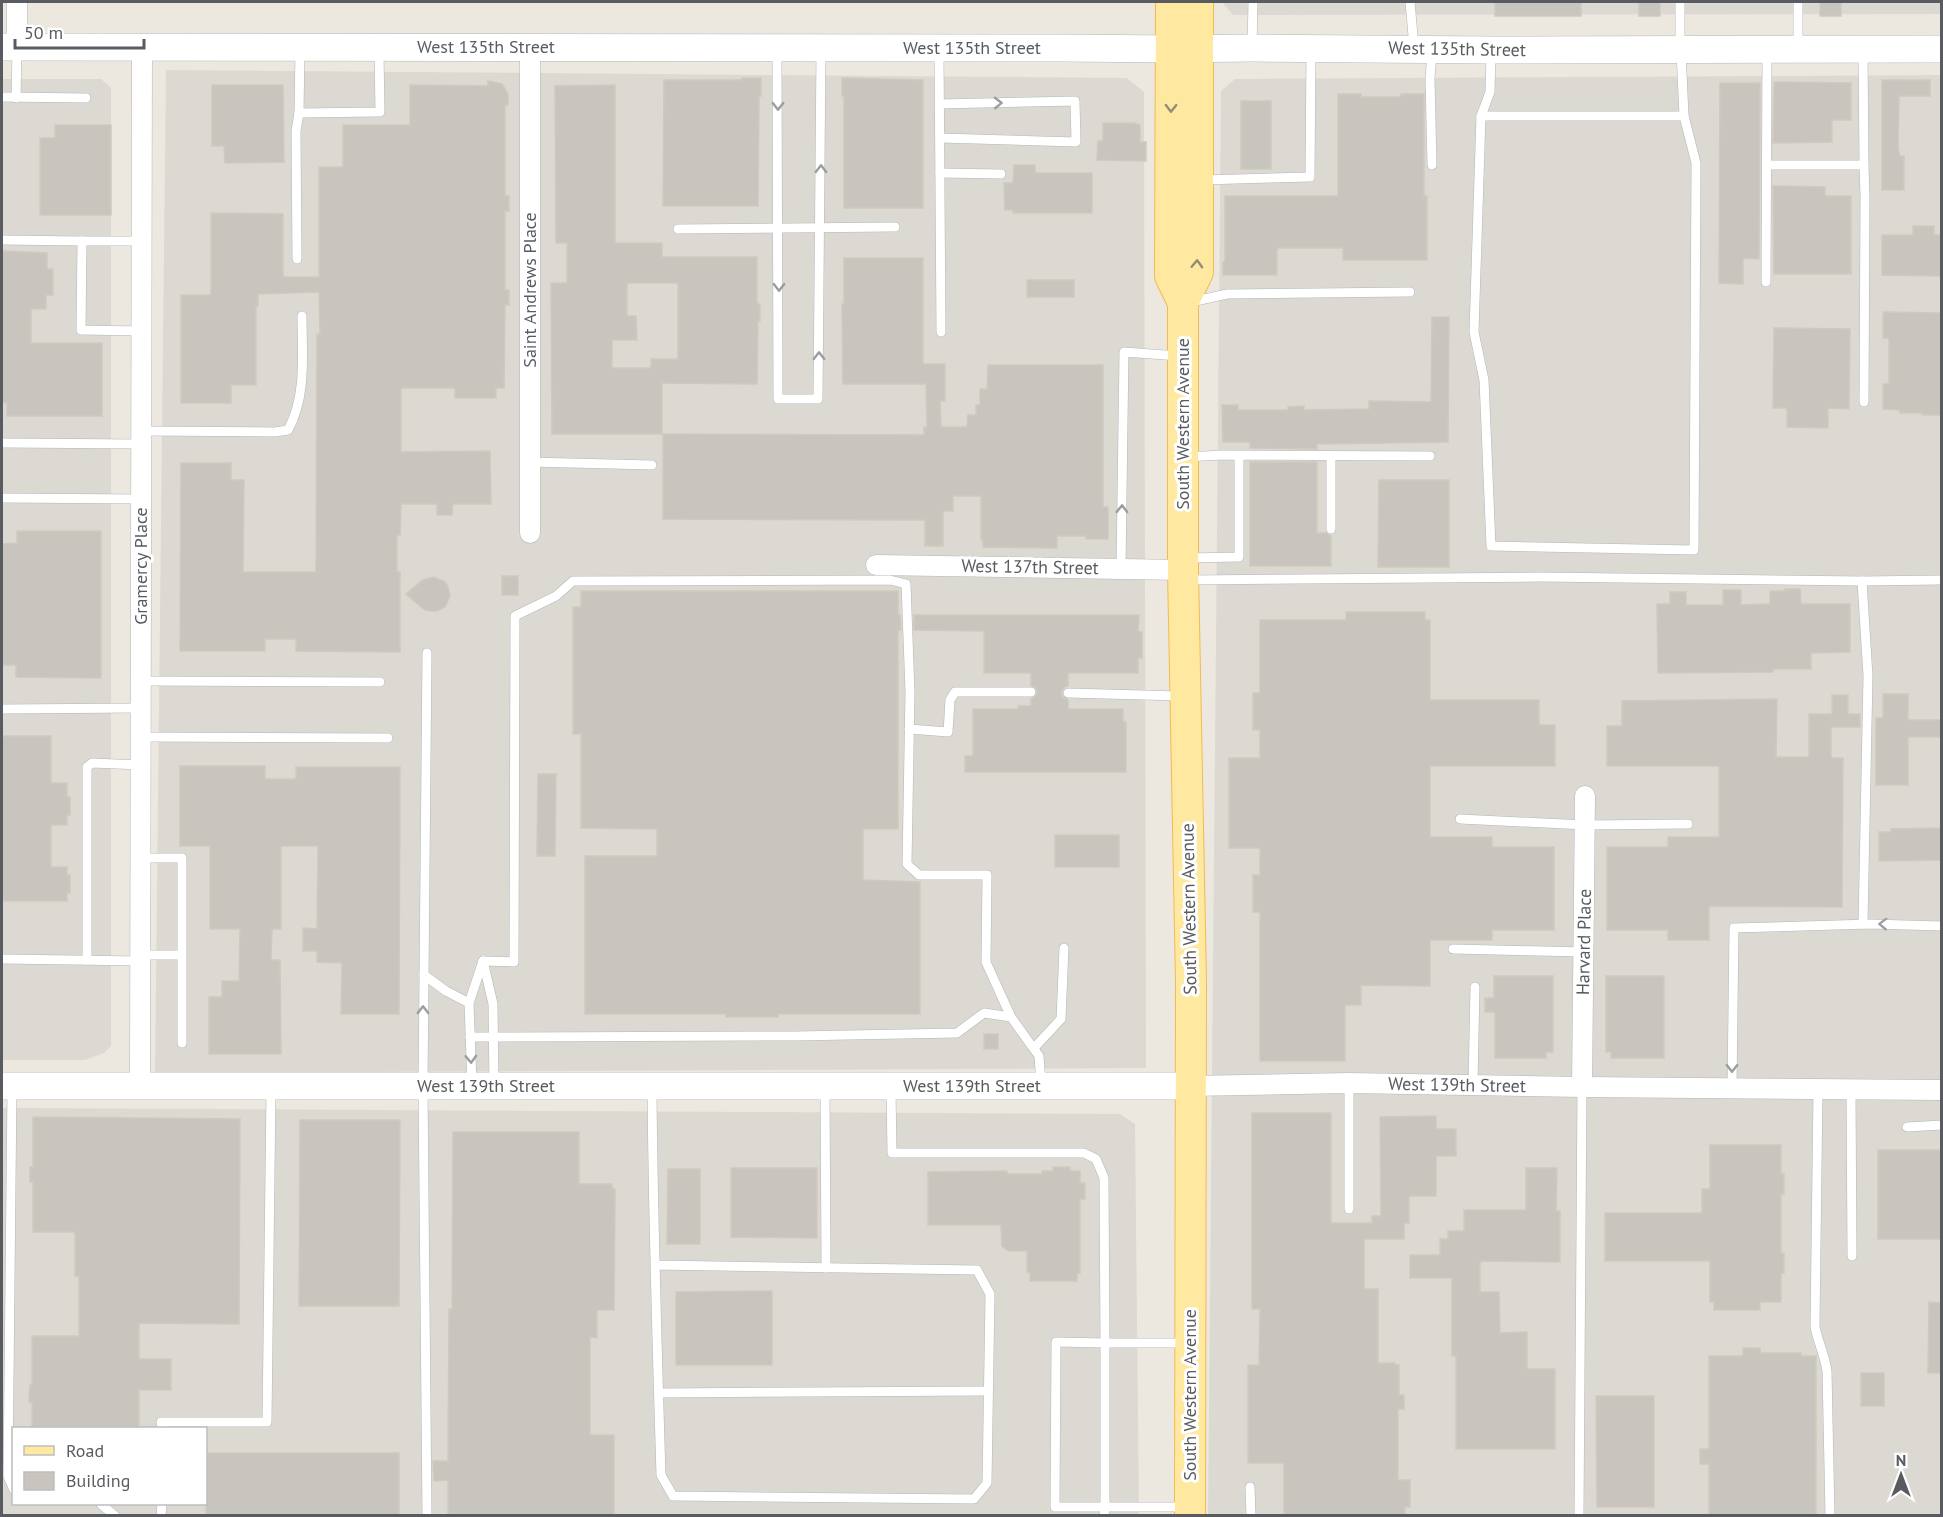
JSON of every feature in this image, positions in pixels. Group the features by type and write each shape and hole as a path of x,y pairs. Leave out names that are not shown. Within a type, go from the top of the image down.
{"main road":[{"name":"South Western Avenue","path":"1171,2 1185,49 1197,180 1198,272 1183,303"},
{"name":"South Western Avenue","path":"1190,1511 1191,1086 1184,569 1184,357 1183,303 1170,276 1185,49 1198,2"}],"street":[{"path":"9,46 17,5"},
{"name":"West 135th Street","path":"9,46 1941,49"},
{"name":"Gramercy Place","path":"140,1086 142,46"},
{"name":"Saint Andrews Place","path":"530,47 530,533"},
{"name":"West 137th Street","path":"876,565 1184,569"},
{"name":"Harvard Place","path":"1582,1087 1585,796"},
{"name":"West 139th Street","path":"7,1086 652,1086 825,1099 891,1086 1191,1086 1349,1083 1941,1090"}],"lane":[{"path":"1252,48 1253,2"},
{"path":"1410,2 1424,48 1430,78 1432,165"},
{"path":"1491,50 1490,93 1481,116 1474,332 1484,380 1491,546 1694,550 1696,162 1684,116 1680,2"},
{"path":"1798,2 1798,48"},
{"path":"9,46 16,98"},
{"path":"297,259 296,131 299,113 300,47"},
{"path":"299,113 380,112 378,47"},
{"path":"777,47 778,399 818,399 821,47"},
{"path":"939,47 941,332"},
{"path":"1197,180 1310,177 1311,48"},
{"path":"1766,282 1767,48"},
{"path":"1863,49 1864,402"},
{"path":"2,98 86,98"},
{"path":"939,104 1075,101 1076,142 940,138"},
{"path":"1481,116 1684,116"},
{"path":"1767,165 1864,165"},
{"path":"940,173 1001,174"},
{"path":"678,229 895,227"},
{"path":"2,240 142,241"},
{"path":"82,241 81,330 142,331"},
{"path":"1183,303 1227,294 1410,292"},
{"path":"2,443 288,430 296,415 302,378 302,316"},
{"path":"1121,568 1124,352 1184,357"},
{"path":"1184,569 1239,557 1239,456"},
{"path":"1331,456 1331,529"},
{"path":"1183,457 1430,456"},
{"path":"530,462 652,465"},
{"path":"2,498 141,499"},
{"path":"1184,569 1540,577 1941,580"},
{"path":"483,961 514,962 515,616 556,596 573,581 890,580 906,584 910,692 907,864 919,875 987,875 986,962 1011,1017 1039,1056 1041,1086"},
{"path":"1862,581 1868,676 1863,924"},
{"path":"427,653 423,1086 427,1515"},
{"path":"141,681 380,682"},
{"path":"909,729 948,732 950,700 955,692 1031,692"},
{"path":"1068,693 1186,696"},
{"path":"2,709 141,708"},
{"path":"141,737 388,738"},
{"path":"87,960 87,767 92,763 141,765"},
{"path":"1460,819 1585,825 1688,824"},
{"path":"141,858 182,858 182,1043"},
{"path":"1731,1088 1734,928 1863,924 1941,926"},
{"path":"1034,1048 1061,1019 1064,948"},
{"path":"1453,949 1584,952"},
{"path":"2,959 87,960 181,955"},
{"path":"483,961 469,1003 470,1037 483,1086"},
{"path":"483,961 493,1004 493,1037 483,1086"},
{"path":"424,975 446,991 469,1003"},
{"path":"1473,1085 1475,987"},
{"path":"470,1037 957,1034 984,1013 1011,1017"},
{"path":"1349,1083 1349,1209"},
{"path":"7,1086 8,1476 12,1485"},
{"path":"162,1427 161,1422 267,1422 272,1086"},
{"path":"652,1086 655,1265 661,1475 673,1496 974,1499 987,1483 990,1294 977,1270 655,1265"},
{"path":"891,1086 892,1153 1084,1153 1096,1159 1104,1178 1105,1511"},
{"path":"1579,1515 1582,1087"},
{"path":"1818,1089 1815,1327 1827,1371 1830,1515"},
{"path":"1851,1089 1852,1256"},
{"path":"825,1099 826,1268"},
{"path":"1907,1127 1941,1125"},
{"path":"1190,1343 1056,1342 1055,1511 1190,1511"},
{"path":"659,1393 988,1391"},
{"path":"1250,1487 1251,1515"},
{"path":"103,1505 115,1515"}],"shaded area":[{"path":"1222,2 1941,2 1942,14 1233,15"},
{"path":"166,70 1127,78 1144,92 1146,1068 155,1073"},
{"path":"1941,75 1941,1515 1208,1516 1221,91 1235,79"},
{"path":"2,79 101,79 111,88 111,1046 104,1053 85,1060 2,1060"},
{"path":"2,1108 1120,1114 1135,1124 1139,1515 2,1516"}],"building":[{"path":"1495,2 1581,2 1581,16 1495,16"},
{"path":"1639,2 1660,2 1660,16 1639,16"},
{"path":"1820,2 1841,2 1841,16 1820,16"},
{"path":"742,78 761,78 758,206 663,206 664,80 742,80"},
{"path":"842,78 923,80 923,208 844,208"},
{"path":"1882,80 1930,80 1930,96 1899,96 1898,149 1900,156 1904,156 1904,190 1882,190"},
{"path":"488,81 502,84 508,94 508,105 505,105 505,196 509,196 509,211 505,211 505,290 509,290 509,305 505,305 504,388 496,388 496,398 455,398 455,388 401,388 401,452 490,451 491,504 453,504 452,515 437,515 437,504 401,504 400,535 397,535 397,572 400,572 400,652 296,651 296,639 265,639 265,651 180,651 181,463 231,463 231,480 244,480 243,572 316,572 319,292 258,294 256,385 231,385 231,403 181,403 181,295 211,295 211,213 283,214 283,277 319,277 319,167 343,167 343,125 410,125 410,85 488,86"},
{"path":"1775,82 1851,83 1851,120 1832,120 1832,142 1773,143"},
{"path":"1720,83 1760,83 1759,259 1743,258 1743,284 1719,283"},
{"path":"212,85 283,85 284,162 225,163 224,146 212,146"},
{"path":"615,85 615,243 662,243 662,257 757,257 757,304 760,304 760,321 758,321 757,384 662,383 662,434 552,434 551,283 567,283 567,243 556,243 555,86","holes":["627,283 678,283 678,359 651,359 651,368 612,368 612,340 637,340 636,316 627,316"]},
{"path":"1338,94 1361,94 1361,97 1401,97 1401,94 1424,94 1424,196 1427,196 1427,260 1343,260 1343,248 1277,248 1277,275 1223,275 1225,196 1338,196"},
{"path":"1241,101 1271,101 1271,169 1241,169"},
{"path":"1103,123 1140,125 1140,142 1146,142 1146,161 1097,160 1098,141 1103,141"},
{"path":"55,125 111,125 111,215 40,215 40,138 55,138"},
{"path":"1014,165 1035,165 1035,173 1092,173 1092,213 1013,213 1013,210 1005,210 1004,183 1013,183"},
{"path":"1773,186 1825,187 1825,196 1851,196 1851,274 1774,274"},
{"path":"1913,226 1934,226 1934,235 1941,235 1941,276 1882,275 1882,235 1913,235"},
{"path":"2,251 47,253 47,269 53,269 53,295 46,295 46,309 31,309 31,343 102,343 102,416 7,416 7,403 2,402"},
{"path":"844,258 923,258 923,364 945,364 945,401 940,401 941,427 967,427 968,415 976,415 976,405 980,405 980,389 987,389 988,365 1103,365 1103,507 1108,507 1108,539 1057,536 1057,548 983,547 981,496 953,496 953,511 943,511 943,546 925,546 925,520 663,519 663,434 924,435 924,427 927,427 926,384 843,384"},
{"path":"1027,280 1074,280 1074,297 1027,297"},
{"path":"1883,312 1941,313 1941,415 1900,413 1900,410 1883,409 1883,384 1889,384 1889,338 1883,338"},
{"path":"1432,317 1449,317 1448,442 1317,444 1317,449 1250,448 1250,442 1223,442 1222,405 1238,405 1238,410 1288,410 1288,407 1304,406 1304,410 1369,409 1369,401 1431,402"},
{"path":"1774,328 1850,329 1849,409 1828,408 1828,428 1787,427 1787,408 1773,408"},
{"path":"1250,462 1317,462 1317,533 1326,533 1331,536 1331,566 1250,566"},
{"path":"1379,480 1449,480 1449,567 1378,567"},
{"path":"17,531 101,531 101,678 16,677 16,665 2,665 2,544 17,543"},
{"path":"502,576 518,576 518,595 502,595"},
{"path":"434,577 445,582 450,596 445,607 437,611 425,610 406,594 423,580"},
{"path":"1785,589 1800,589 1801,604 1850,604 1850,652 1811,653 1811,669 1773,669 1773,672 1658,673 1657,604 1670,604 1670,592 1686,592 1686,605 1723,605 1723,590 1741,590 1741,605 1770,604 1770,591 1785,591"},
{"path":"581,591 898,591 898,615 900,615 901,630 898,630 898,829 863,829 863,880 920,882 920,1014 778,1014 778,1017 726,1017 726,1014 585,1014 585,856 657,856 657,829 581,828 581,734 573,734 573,607 581,607"},
{"path":"1346,612 1425,612 1425,620 1430,620 1430,700 1539,700 1539,725 1555,725 1555,766 1430,766 1430,837 1492,837 1492,847 1554,847 1554,930 1492,930 1492,940 1430,940 1430,986 1361,985 1361,1005 1345,1005 1345,1061 1260,1061 1260,912 1253,912 1253,875 1260,875 1260,848 1229,848 1229,758 1260,758 1260,730 1253,730 1253,693 1260,693 1260,620 1346,620"},
{"path":"914,615 1139,615 1138,632 1142,632 1142,658 1138,658 1138,673 1068,673 1068,686 1064,687 1061,692 1062,697 1068,700 1068,709 1123,709 1123,722 1126,722 1126,772 965,772 965,756 973,756 973,709 1018,709 1018,706 1031,706 1031,699 1036,696 1037,689 1031,685 1031,673 984,673 984,631 914,630"},
{"path":"1883,694 1908,694 1908,720 1941,720 1941,737 1908,737 1908,785 1876,785 1876,718 1883,718"},
{"path":"1832,695 1848,695 1848,714 1860,714 1860,727 1831,727 1831,758 1843,758 1842,907 1709,906 1709,940 1668,940 1668,930 1607,930 1607,847 1668,847 1668,837 1719,837 1719,766 1607,766 1607,726 1622,726 1622,701 1777,699 1776,757 1809,757 1809,714 1832,714"},
{"path":"2,736 51,736 51,783 67,783 67,797 70,797 70,815 67,815 67,825 51,825 51,867 67,867 67,875 70,875 70,893 67,893 67,901 2,901"},
{"path":"180,766 265,766 265,779 296,779 296,767 400,767 399,1014 341,1014 342,963 317,962 317,951 303,951 303,928 317,929 318,846 281,846 281,929 272,929 271,960 280,960 281,1054 209,1054 209,997 222,997 222,981 239,981 240,929 210,929 210,846 180,846"},
{"path":"538,774 556,774 555,856 537,856"},
{"path":"1941,828 1941,860 1879,861 1879,832 1891,832 1891,829"},
{"path":"1055,835 1119,835 1119,867 1055,867"},
{"path":"1494,976 1553,976 1553,1052 1546,1052 1546,1058 1495,1058 1495,1012 1485,1012 1485,998 1494,998"},
{"path":"1606,976 1664,976 1664,1058 1611,1058 1611,1052 1606,1052"},
{"path":"984,1034 998,1034 998,1049 984,1049"},
{"path":"1252,1113 1331,1113 1331,1223 1372,1223 1372,1216 1381,1216 1380,1117 1436,1116 1436,1129 1456,1129 1456,1156 1436,1156 1436,1196 1409,1196 1409,1223 1404,1223 1404,1239 1364,1239 1364,1289 1378,1289 1378,1363 1399,1365 1399,1395 1404,1395 1404,1409 1398,1409 1398,1480 1410,1480 1410,1507 1405,1507 1405,1515 1284,1515 1284,1463 1248,1463 1248,1365 1259,1365 1260,1309 1252,1309"},
{"path":"33,1117 240,1119 239,1324 139,1323 139,1359 171,1359 171,1390 139,1390 139,1427 32,1427 32,1402 29,1402 30,1385 32,1385 32,1336 79,1336 79,1276 75,1276 75,1232 33,1232 33,1182 30,1182 30,1167 33,1167"},
{"path":"300,1120 400,1120 399,1306 299,1306"},
{"path":"453,1132 579,1132 579,1184 612,1184 612,1189 615,1189 614,1310 597,1310 597,1338 590,1337 590,1435 614,1435 614,1515 448,1515 448,1480 434,1481 433,1461 448,1461"},
{"path":"1710,1145 1781,1145 1784,1194 1781,1194 1781,1253 1784,1253 1784,1273 1781,1273 1781,1302 1760,1302 1760,1310 1714,1310 1714,1302 1710,1302 1710,1261 1605,1261 1605,1213 1702,1213 1702,1189 1710,1189"},
{"path":"1878,1150 1941,1150 1941,1239 1878,1239"},
{"path":"1053,1167 1070,1167 1070,1171 1080,1171 1080,1183 1085,1183 1085,1199 1080,1199 1080,1273 1077,1273 1077,1281 1030,1281 1030,1272 1027,1272 1027,1251 1009,1251 1002,1246 1001,1225 928,1225 928,1172 1007,1171 1007,1174 1042,1174 1042,1171 1053,1171"},
{"path":"731,1168 817,1168 817,1238 731,1237"},
{"path":"1526,1168 1557,1168 1556,1211 1560,1211 1560,1262 1480,1261 1480,1292 1499,1292 1500,1333 1527,1332 1527,1369 1555,1369 1555,1449 1456,1449 1456,1356 1452,1356 1452,1278 1410,1278 1410,1255 1440,1255 1440,1239 1448,1239 1448,1231 1464,1231 1464,1210 1526,1210"},
{"path":"668,1169 700,1169 700,1244 667,1244"},
{"path":"772,1291 772,1365 676,1365 676,1292"},
{"path":"1929,1302 1941,1303 1941,1373 1928,1373"},
{"path":"1743,1348 1760,1348 1760,1353 1801,1353 1801,1356 1816,1356 1816,1515 1709,1515 1709,1464 1700,1464 1700,1449 1709,1449 1709,1356 1743,1356"},
{"path":"1861,1373 1884,1373 1884,1406 1861,1406"},
{"path":"1596,1396 1654,1396 1654,1507 1597,1507"},
{"path":"207,1453 399,1453 399,1515 206,1515"}]}
